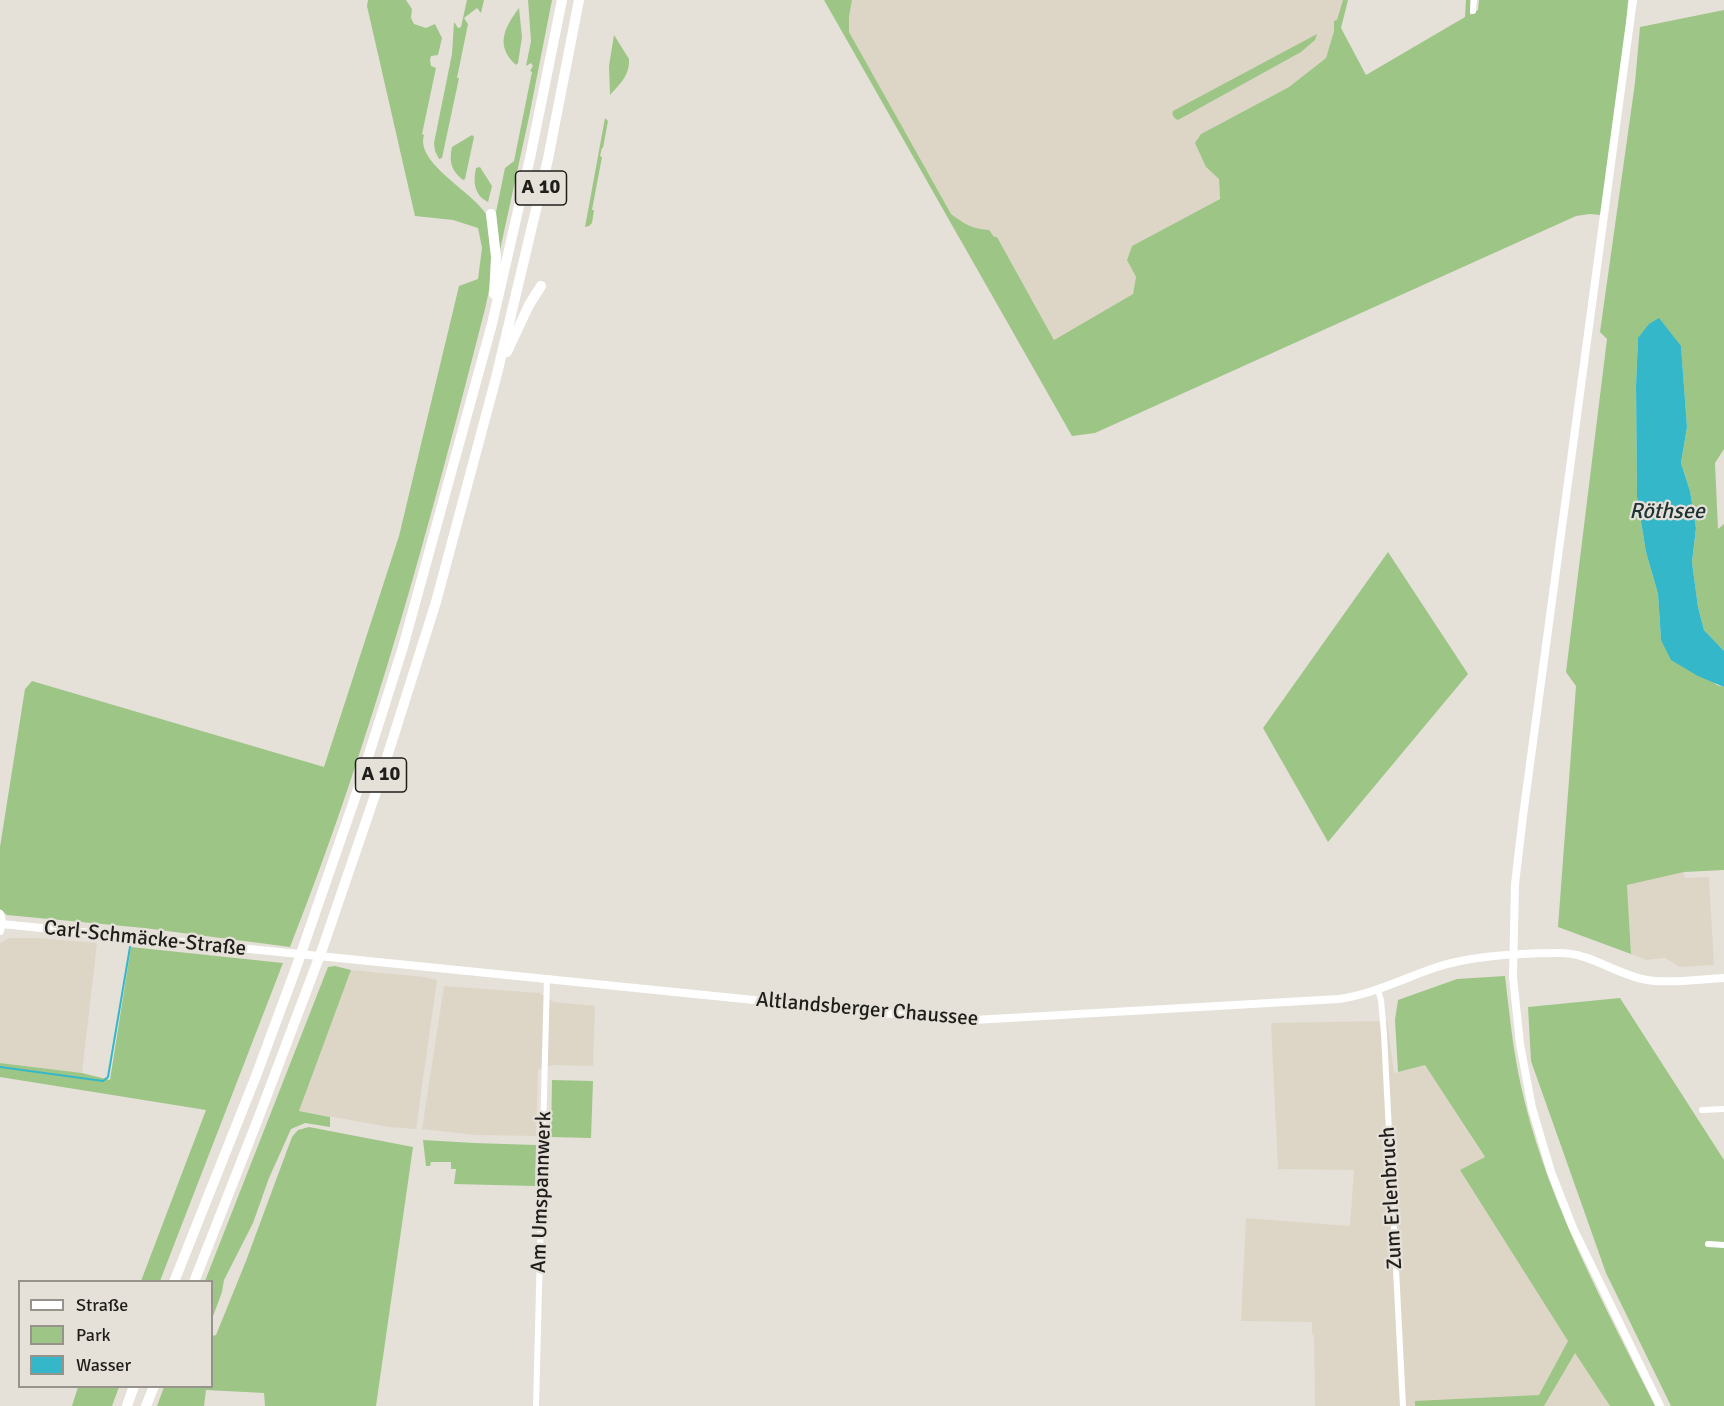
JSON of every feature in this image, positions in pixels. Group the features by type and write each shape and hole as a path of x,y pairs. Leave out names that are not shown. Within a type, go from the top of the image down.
{"highway":[{"name":"A 10","path":"174,1280 256,1076 296,968 356,795 403,647 492,324 530,158 562,0"},
{"name":"A 10","path":"194,1280 323,947 374,798 436,602 497,374 548,159 579,0"},
{"path":"491,214 496,257 492,324"},
{"path":"497,374 541,286"},
{"path":"127,1406 133,1388"},
{"path":"146,1406 153,1388"}],"street":[{"path":"1473,11 1474,0"},
{"path":"1633,0 1523,816 1515,884 1513,977 1524,1071 1532,1108 1551,1172 1573,1228 1660,1406"},
{"path":"0,914 1,927"},
{"name":"Carl-Schmäcke-Straße","path":"1,927 288,953"},
{"name":"Altlandsberger Chaussee","path":"288,953 933,1019 974,1020 1319,1001 1356,996 1378,990 1435,967 1491,957 1562,953 1579,956 1650,980 1724,978"},
{"name":"Am Umspannwerk","path":"536,1406 547,978"},
{"name":"Zum Erlenbruch","path":"1378,990 1381,1000 1384,1046 1403,1406"},
{"path":"1702,1110 1724,1109"},
{"path":"1708,1244 1724,1245"}],"shaded area":[{"path":"852,0 1347,0 1326,58 1289,87 1201,134 1206,167 1219,179 1220,199 1132,246 1127,260 1136,277 1133,294 1054,340 997,237 959,238 846,37"},
{"path":"1684,872 1685,878 1709,877 1714,965 1680,967 1665,958 1646,960 1631,954 1627,885"},
{"path":"9,938 97,943 82,1073 0,1063 0,943"},
{"path":"351,970 437,980 416,1129 389,1127 299,1111"},
{"path":"444,986 540,993 554,1002 595,1006 593,1066 552,1065 538,1070 536,1136 476,1135 422,1129"},
{"path":"1387,1021 1394,1073 1425,1064 1485,1158 1461,1170 1610,1406 1315,1406 1312,1322 1241,1321 1246,1218 1350,1226 1354,1170 1278,1169 1271,1023"}],"green space":[{"path":"368,0 406,0 412,9 411,18 414,24 426,28 435,24 442,38 438,55 431,56 430,60 431,66 436,68 422,134 424,135 424,146 436,166 486,214 493,253 485,309 398,631 320,869 290,947 144,928 7,915 0,909 0,847 25,689 32,681 324,767 399,536 459,286 478,279 482,248 478,228 453,220 415,216 367,6"},
{"path":"467,0 484,0 481,13 477,8 464,18 468,24 457,78 459,78 442,158 439,159 434,143 452,54 454,22 458,28 461,27"},
{"path":"528,0 552,0 500,250 496,212 505,168 514,161 532,72 530,71 533,66 531,63 526,66 531,41"},
{"path":"824,0 852,0 849,32 951,214 969,225 989,230 994,237 997,237 1054,340 1133,294 1136,277 1127,260 1132,246 1220,199 1219,179 1206,167 1195,143 1201,134 1289,87 1326,58 1334,31 1334,21 1337,20 1343,0 1348,0 1341,28 1366,75 1465,17 1466,0 1470,0 1470,15 1478,10 1479,0 1628,0 1601,215 1576,216 1095,433 1072,436"},
{"path":"519,8 522,37 516,65 506,51 504,37 509,23"},
{"path":"1724,10 1724,449 1715,463 1718,529 1724,524 1724,651 1704,630 1698,607 1692,562 1696,528 1690,491 1681,463 1687,427 1681,347 1638,338 1636,386 1637,497 1646,552 1658,594 1661,640 1717,685 1724,687 1724,870 1684,872 1627,885 1631,954 1558,927 1576,686 1566,672 1607,339 1600,332 1635,83 1640,27"},
{"path":"1317,34 1315,40 1301,52 1178,120 1174,117 1173,111"},
{"path":"614,35 629,59 629,65 624,79 610,95 609,66"},
{"path":"605,118 608,121 600,156 602,157 592,210 594,210 592,223 585,227"},
{"path":"472,135 474,137 463,180 452,165 452,147"},
{"path":"480,167 492,186 488,202 480,196 476,188 476,168"},
{"path":"1388,552 1468,674 1328,842 1263,728"},
{"path":"131,947 283,963 160,1280 141,1280 206,1110 0,1077 0,1063 82,1073 110,1080"},
{"path":"335,966 351,970 299,1111 330,1117 330,1127 305,1123 291,1129 269,1178 253,1223 224,1280 213,1316 213,1280 205,1280 328,967"},
{"path":"1505,976 1521,1087 1536,1143 1582,1258 1655,1406 1610,1406 1575,1353 1544,1406 1415,1406 1415,1401 1539,1395 1568,1341 1460,1170 1485,1157 1425,1065 1398,1072 1395,1020 1398,1000 1457,979"},
{"path":"1620,998 1724,1160 1724,1406 1671,1406 1606,1273 1531,1061 1528,1007"},
{"path":"552,1080 593,1081 591,1138 551,1137"},
{"path":"309,1127 413,1147 376,1406 265,1406 264,1393 206,1390 204,1406 157,1406 164,1388 213,1388 213,1336 216,1335 246,1261 292,1137 298,1130"},
{"path":"423,1140 536,1145 535,1186 454,1184 456,1169 451,1169 451,1162 431,1162 430,1166 426,1166"},
{"path":"77,1388 119,1388 112,1406 72,1406"}],"water":[{"name":"Röthsee","path":"1659,318 1681,346 1687,427 1681,463 1690,491 1696,528 1692,562 1698,607 1704,630 1724,651 1724,687 1698,676 1671,660 1661,640 1658,594 1646,552 1637,497 1636,386 1638,338 1649,324"}],"waterway":[{"path":"135,944 150,945"},
{"path":"0,1067 103,1081 108,1077 130,947"}]}
